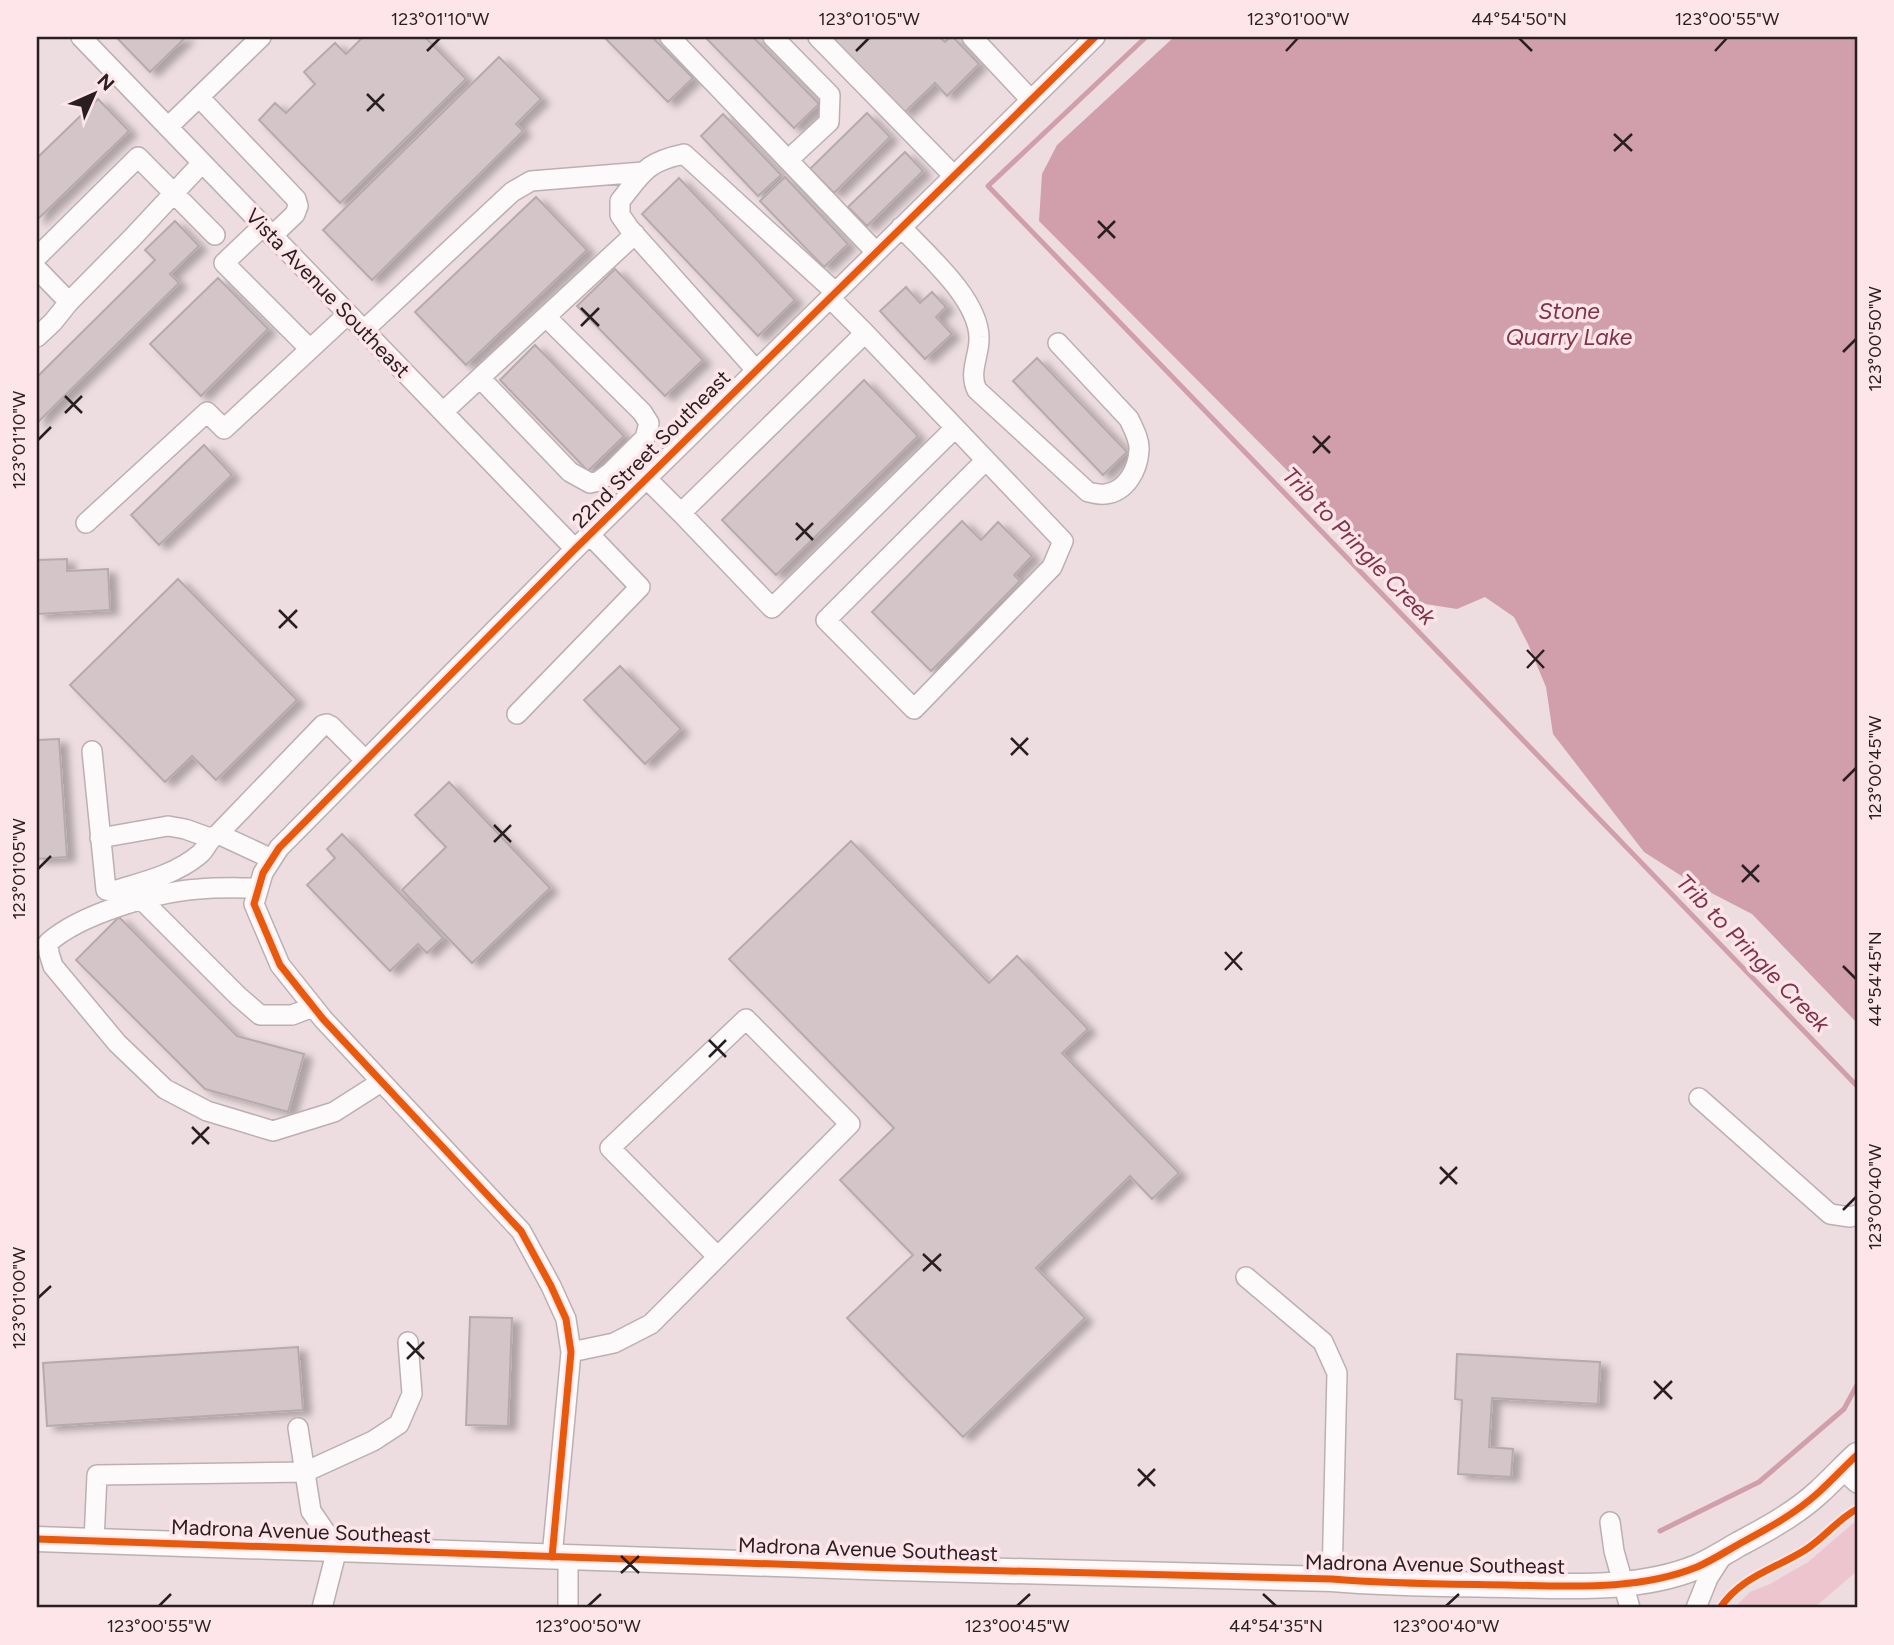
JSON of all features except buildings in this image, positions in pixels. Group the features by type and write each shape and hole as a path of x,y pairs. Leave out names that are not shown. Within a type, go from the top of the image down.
{"main road":[{"name":"Madrona Avenue Southeast","path":"37,1539 1332,1579 1386,1584 1566,1586 1623,1583 1661,1577 1696,1567 1787,1517 1852,1469"}],"street":[{"name":"Vista Avenue Southeast","path":"81,37 575,549"},
{"path":"168,127 261,37"},
{"path":"670,37 876,252"},
{"path":"774,37 830,95 829,122 788,160"},
{"path":"818,37 954,176"},
{"path":"972,37 1031,100"},
{"name":"22nd Street Southeast","path":"256,896 263,873 279,848 589,534 1095,37"},
{"path":"199,97 296,200 298,206 295,214 224,262 310,349"},
{"path":"756,370 620,215 620,201 646,167 664,158 684,154 832,295 864,333 986,460 1063,541 1052,567 914,709 826,620 986,460"},
{"path":"37,257 138,157 215,235"},
{"path":"37,337 202,163"},
{"path":"364,330 512,192 531,181 643,172"},
{"path":"901,228 960,291 973,310 980,338 973,382 977,390 1088,492 1103,495 1115,491 1130,481 1140,448 1129,419 1058,343"},
{"path":"443,412 635,234"},
{"path":"37,269 69,302"},
{"path":"86,523 207,412 224,429 348,314"},
{"path":"480,378 570,472 590,483 599,481 610,473 645,438 649,423 642,412 546,317"},
{"path":"681,513 864,333"},
{"path":"646,478 772,608 955,428"},
{"path":"517,714 640,587 589,534"},
{"path":"92,751 105,888 108,891 162,877 202,853 214,836 323,725 331,726 365,760"},
{"path":"100,838 168,826 214,836 272,859"},
{"path":"381,1082 334,1112 273,1132 207,1111 165,1089 117,1043 53,966 48,943 57,934 108,909 142,900 197,889 256,896 279,965 381,1082 521,1231 566,1319 570,1352 560,1557 568,1608"},
{"path":"142,900 260,1015 292,1015 313,1007"},
{"path":"570,1352 614,1343 651,1324 718,1257 850,1124 746,1019 610,1148 718,1257"},
{"path":"1699,1098 1830,1214 1850,1217 1857,1215"},
{"path":"1246,1277 1323,1342 1337,1373 1332,1579"},
{"path":"94,1541 97,1475 305,1472 373,1440 399,1424 412,1394 408,1342"},
{"path":"298,1428 311,1511 337,1549 322,1608"},
{"path":"1610,1522 1614,1551 1630,1608"},
{"path":"1696,1608 1708,1578 1724,1553"}],"shaded area":[{"path":"1857,1520 1857,1571 1814,1608 1734,1608 1750,1592 1808,1562"}],"water":[{"name":"Stone Quarry Lake","path":"1174,37 1857,37 1857,1023 1752,914 1694,884 1644,852 1553,734 1546,687 1514,617 1485,597 1457,609 1419,603 1039,221 1042,174 1057,145"}],"waterway":[{"name":"Trib to Pringle Creek","path":"1146,37 988,186 1857,1086"},
{"name":"Trib to Pringle Creek","path":"1660,1531 1759,1482 1844,1409 1857,1385"}],"cycle path":[{"path":"552,1557 571,1352 566,1319 521,1231 323,1019 280,965 254,904 263,873 279,848 575,549 1095,37"},
{"path":"37,1539 1376,1582 1555,1586 1627,1584 1674,1575 1708,1562 1800,1507 1857,1455"},
{"path":"1720,1608 1738,1588 1805,1550 1857,1509"}]}
